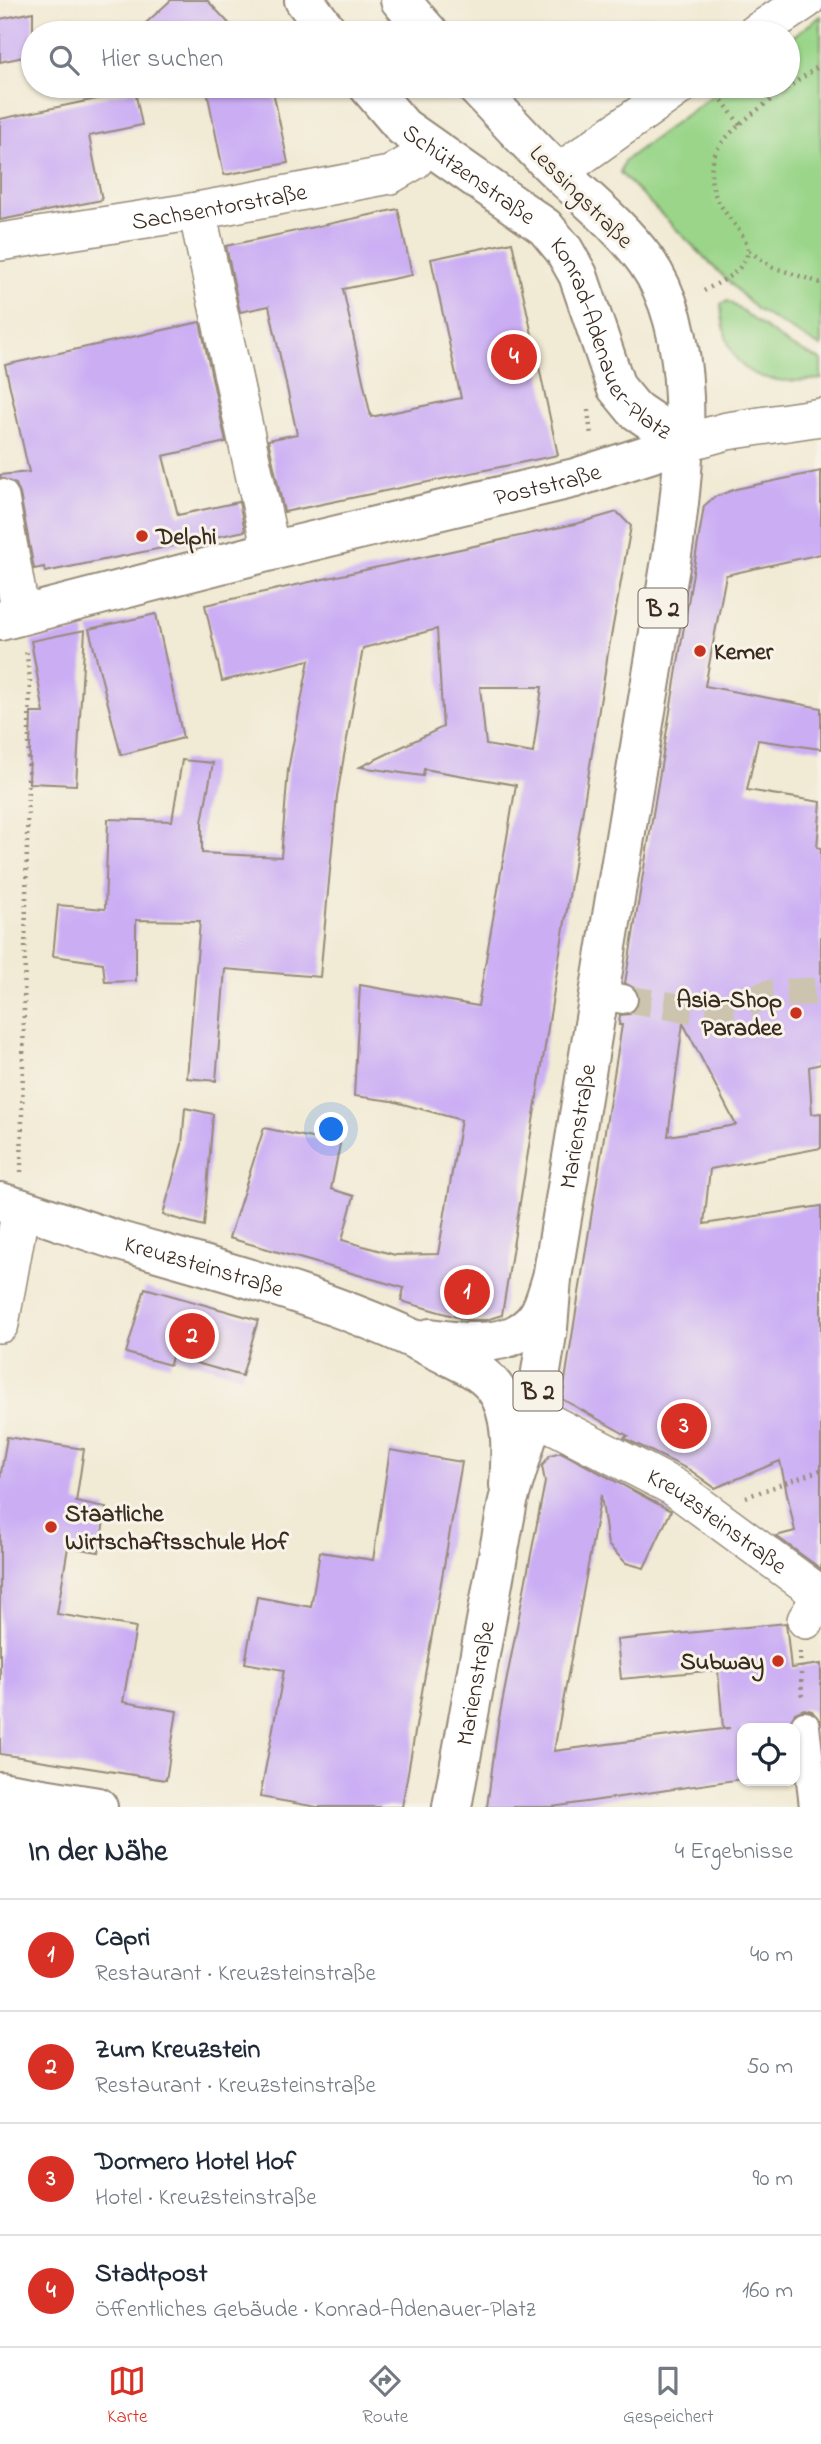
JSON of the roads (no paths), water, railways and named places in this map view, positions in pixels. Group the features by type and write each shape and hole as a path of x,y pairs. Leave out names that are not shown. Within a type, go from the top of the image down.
{"main road":[{"path":"304,0 320,21"},
{"path":"400,0 418,21"},
{"name":"Schützenstraße","path":"378,98 403,127 426,146 484,182 545,227"},
{"name":"Lessingstraße","path":"487,98 558,172 624,234 648,264 662,293 679,348 684,443"},
{"name":"Konrad-Adenauer-Platz","path":"545,227 564,250 578,275 616,387 635,410 684,443"},
{"name":"Poststraße","path":"11,618 592,472 684,443"},
{"name":"Marienstraße","path":"452,1807 508,1501 520,1414 548,1328 552,1278 610,997 674,542 684,443"},
{"name":"Kreuzsteinstraße","path":"10,1205 112,1238 293,1290 407,1336 484,1378 520,1414"},
{"path":"520,1414 523,1329 538,1315 552,1278"},
{"name":"Kreuzsteinstraße","path":"407,1336 481,1343 499,1340 523,1329"},
{"path":"0,1791 98,1807"}],"street":[{"path":"774,21 806,0"},
{"path":"558,172 663,98"},
{"name":"Sachsentorstraße","path":"0,242 197,211 390,175 414,161 426,146"},
{"path":"197,211 271,551"},
{"name":"Poststraße","path":"684,443 727,431 821,417"},
{"path":"0,498 11,618"},
{"path":"0,1324 10,1205"},
{"name":"Kreuzsteinstraße","path":"520,1414 674,1487 709,1511 816,1604"},
{"path":"804,1718 814,1807"}],"tunnel":[{"path":"623,999 710,1012 734,1009 767,994 821,991"}],"place":[{"name":"Stadtpost","path":"514,357"},
{"name":"Delphi","path":"142,536"},
{"name":"Kemer","path":"700,651"},
{"name":"Asia-Shop Paradee","path":"796,1013"},
{"name":"Capri","path":"467,1292"},
{"name":"Zum Kreuzstein","path":"192,1336"},
{"name":"Dormero Hotel Hof","path":"684,1426"},
{"name":"Staatliche Wirtschaftsschule Hof","path":"51,1527"},
{"name":"Subway","path":"778,1661"}]}
